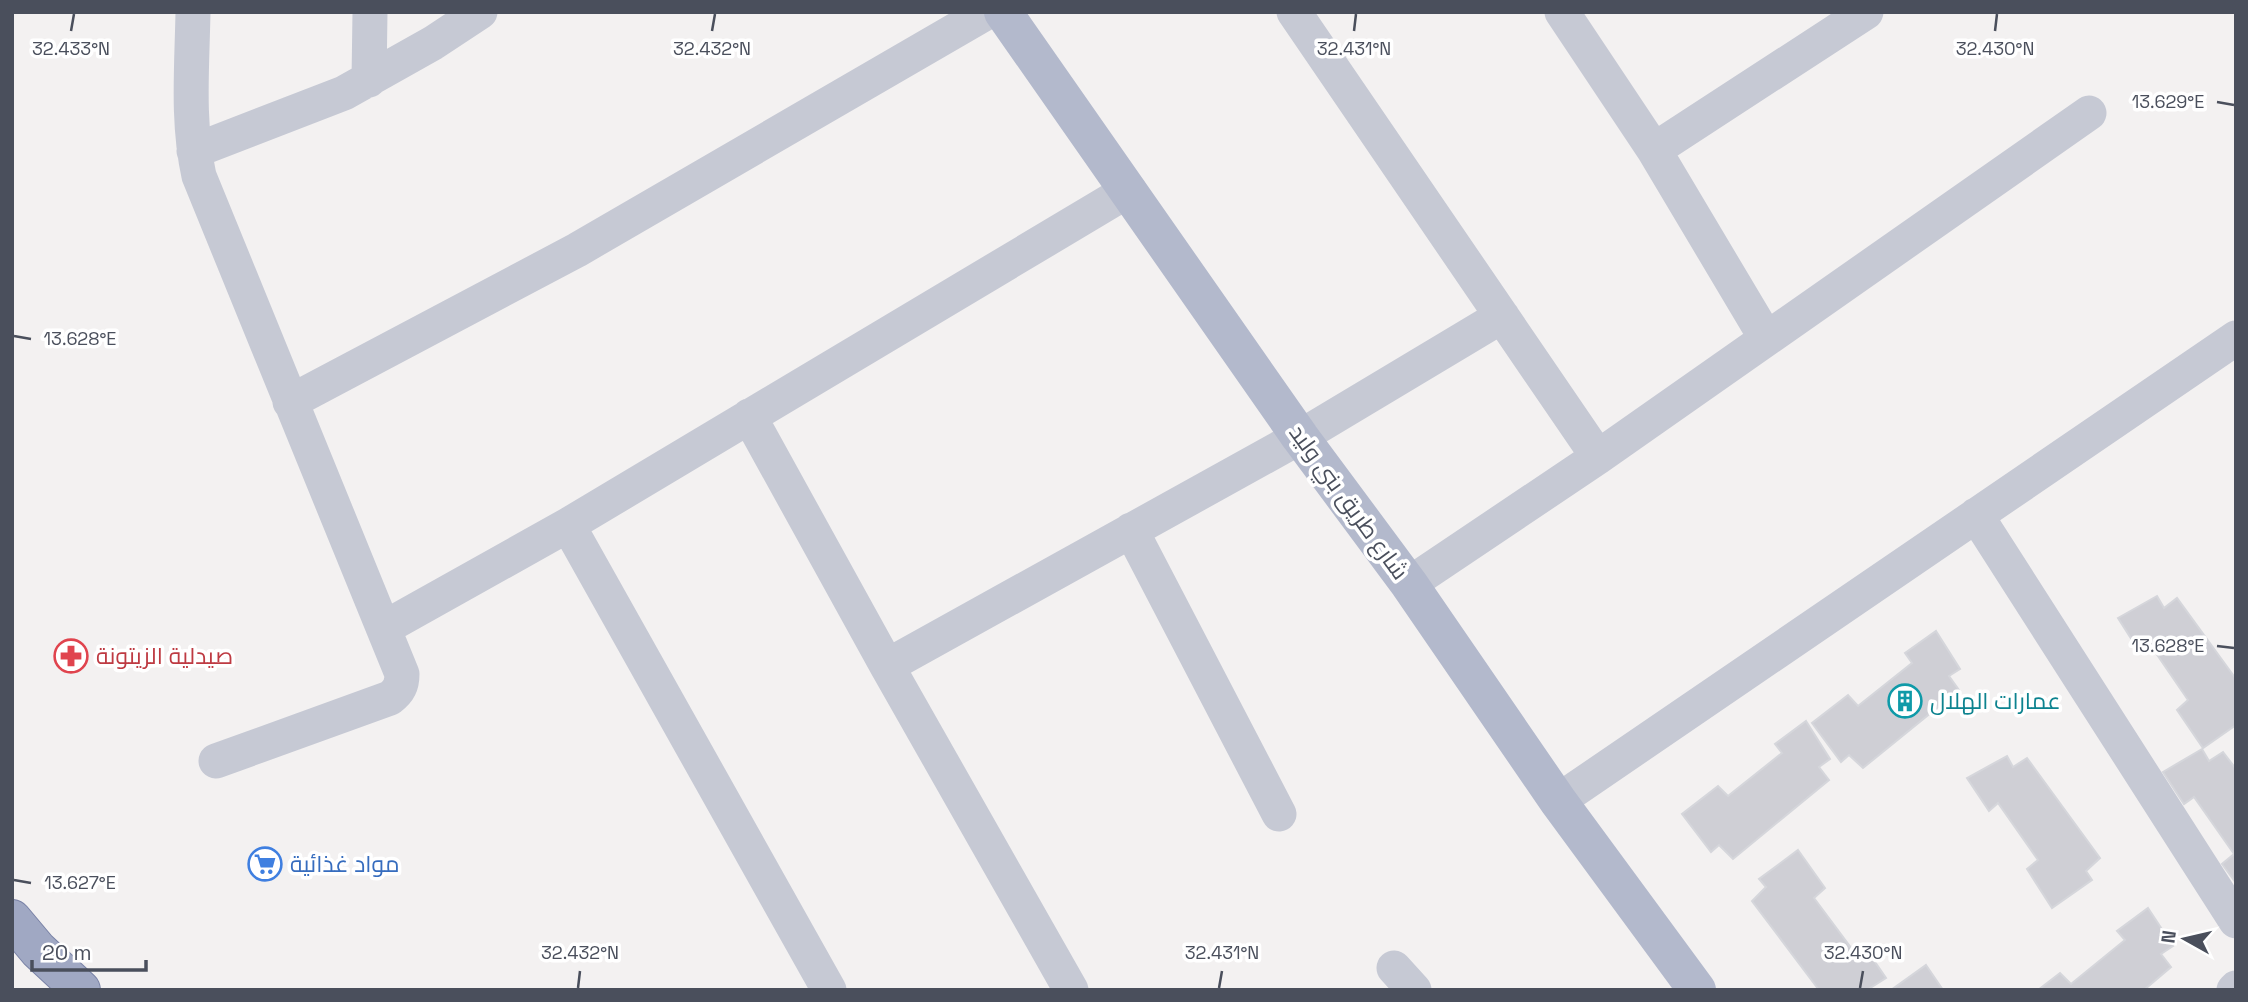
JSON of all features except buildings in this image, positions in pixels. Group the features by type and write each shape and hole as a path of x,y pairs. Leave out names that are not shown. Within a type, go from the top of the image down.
{"highway":[{"path":"12,919 38,950 81,990"}],"main road":[{"name":"شارع طريق بني وليد","path":"1003,12 1300,437 1409,584 1558,801 1697,990"}],"street":[{"path":"193,12 190,111 199,176 402,674 402,683 390,698 216,761"},
{"path":"369,80 370,12"},
{"path":"194,151 344,93 433,43 480,12"},
{"path":"290,402 577,250 987,12"},
{"path":"1294,12 1598,457"},
{"path":"1562,12 1654,150 1766,338"},
{"path":"1654,150 1847,17"},
{"path":"1409,584 1598,457 2089,113"},
{"path":"384,628 568,524 1129,190"},
{"path":"887,666 1300,437 1502,316"},
{"path":"1558,801 2236,338"},
{"path":"749,416 1071,990"},
{"path":"1976,515 2236,921"},
{"path":"568,524 829,990"},
{"path":"1131,530 1279,814"}],"place":[{"name":"صيدلية الزيتونة","path":"71,656"},
{"name":"عمارات الهلال","path":"1905,701"},
{"name":"مواد غذائية","path":"265,864"}]}
